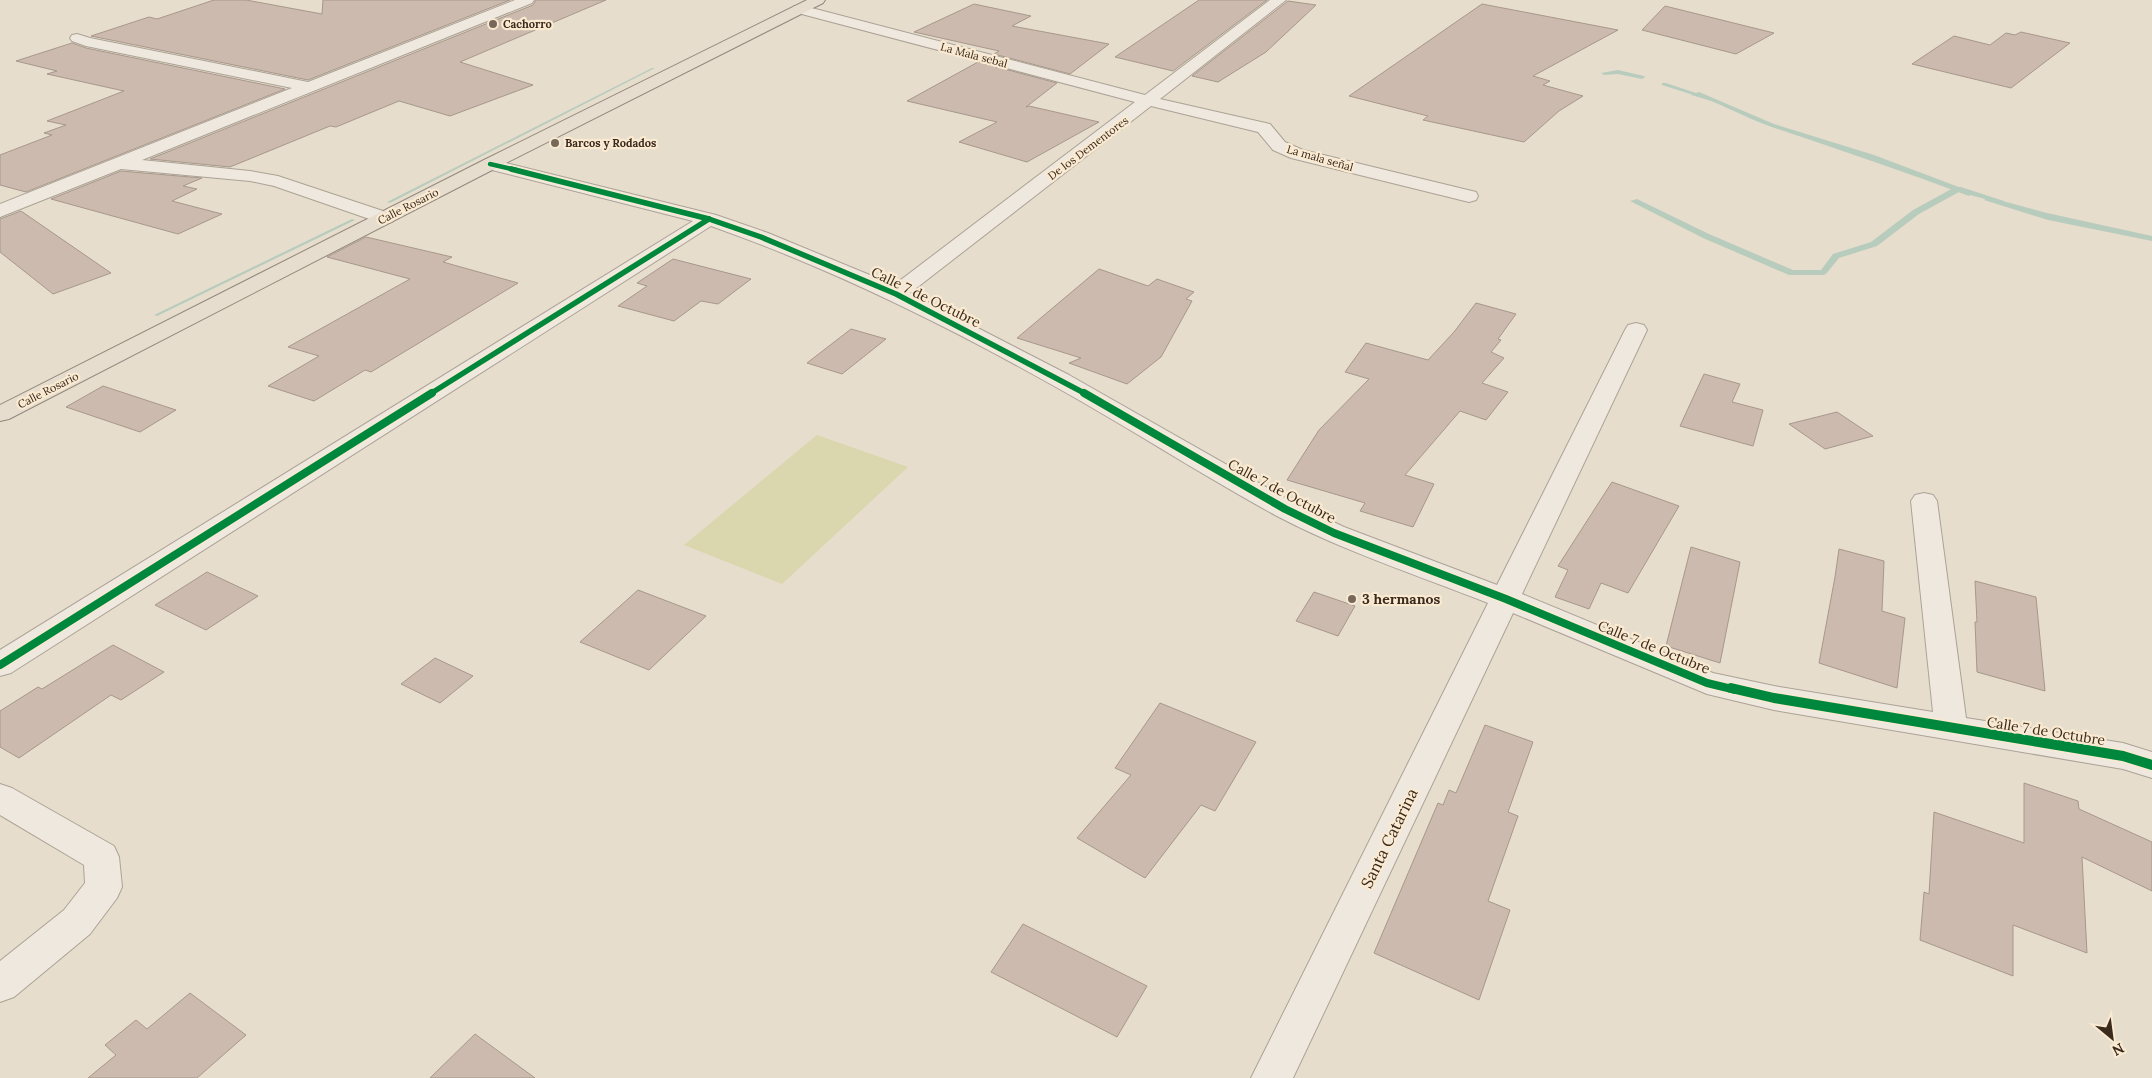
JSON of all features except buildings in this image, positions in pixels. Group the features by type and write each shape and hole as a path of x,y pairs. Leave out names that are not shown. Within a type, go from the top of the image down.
{"main road":[{"name":"Calle Rosario","path":"0,414 490,164 818,0"}],"street":[{"path":"0,211 527,0"},
{"name":"De los Dementores","path":"896,294 1280,0"},
{"name":"La Mala sebal","path":"799,9 1150,101"},
{"path":"77,38 86,42 309,87"},
{"name":"La mala señal","path":"1150,101 1264,128 1279,146 1298,154 1469,196"},
{"path":"119,164 250,176 278,182 385,218"},
{"name":"Calle 7 de Octubre","path":"490,164 709,219 761,237 896,294 1061,380 1285,509 1334,533 1506,599 1707,683 1748,693 2123,756 2152,765"},
{"path":"0,665 709,219"},
{"name":"Santa Catarina","path":"1272,1078 1636,330"},
{"path":"1924,501 1951,728"},
{"path":"0,798 101,857 104,887 77,922 0,984"}],"shaded area":[{"path":"655,68 390,203 387,202"},
{"path":"1699,92 1774,124 1874,155 1972,192 1969,196 1769,126 1711,101 1691,95"},
{"path":"1988,197 2047,213 2152,236 2152,241 2048,220 1984,200"},
{"path":"352,219 355,220 157,316 154,315"},
{"path":"817,435 908,467 782,584 684,545"}],"waterway":[{"path":"1604,73 1618,72 1642,77"},
{"path":"1664,84 1708,98"},
{"path":"1634,201 1706,236 1792,273 1823,272 1836,256 1874,244 1916,212 1958,189 2000,201"}],"cycle path":[{"path":"490,164 709,219 761,237 819,261 896,294 1061,380 1285,509 1334,533 1506,599 1707,683 1774,698 2123,756 2152,765"},
{"path":"0,665 709,219"}],"place":[{"name":"Cachorro","path":"493,24"},
{"name":"Barcos y Rodados","path":"555,143"},
{"name":"3 hermanos","path":"1352,599"}]}
